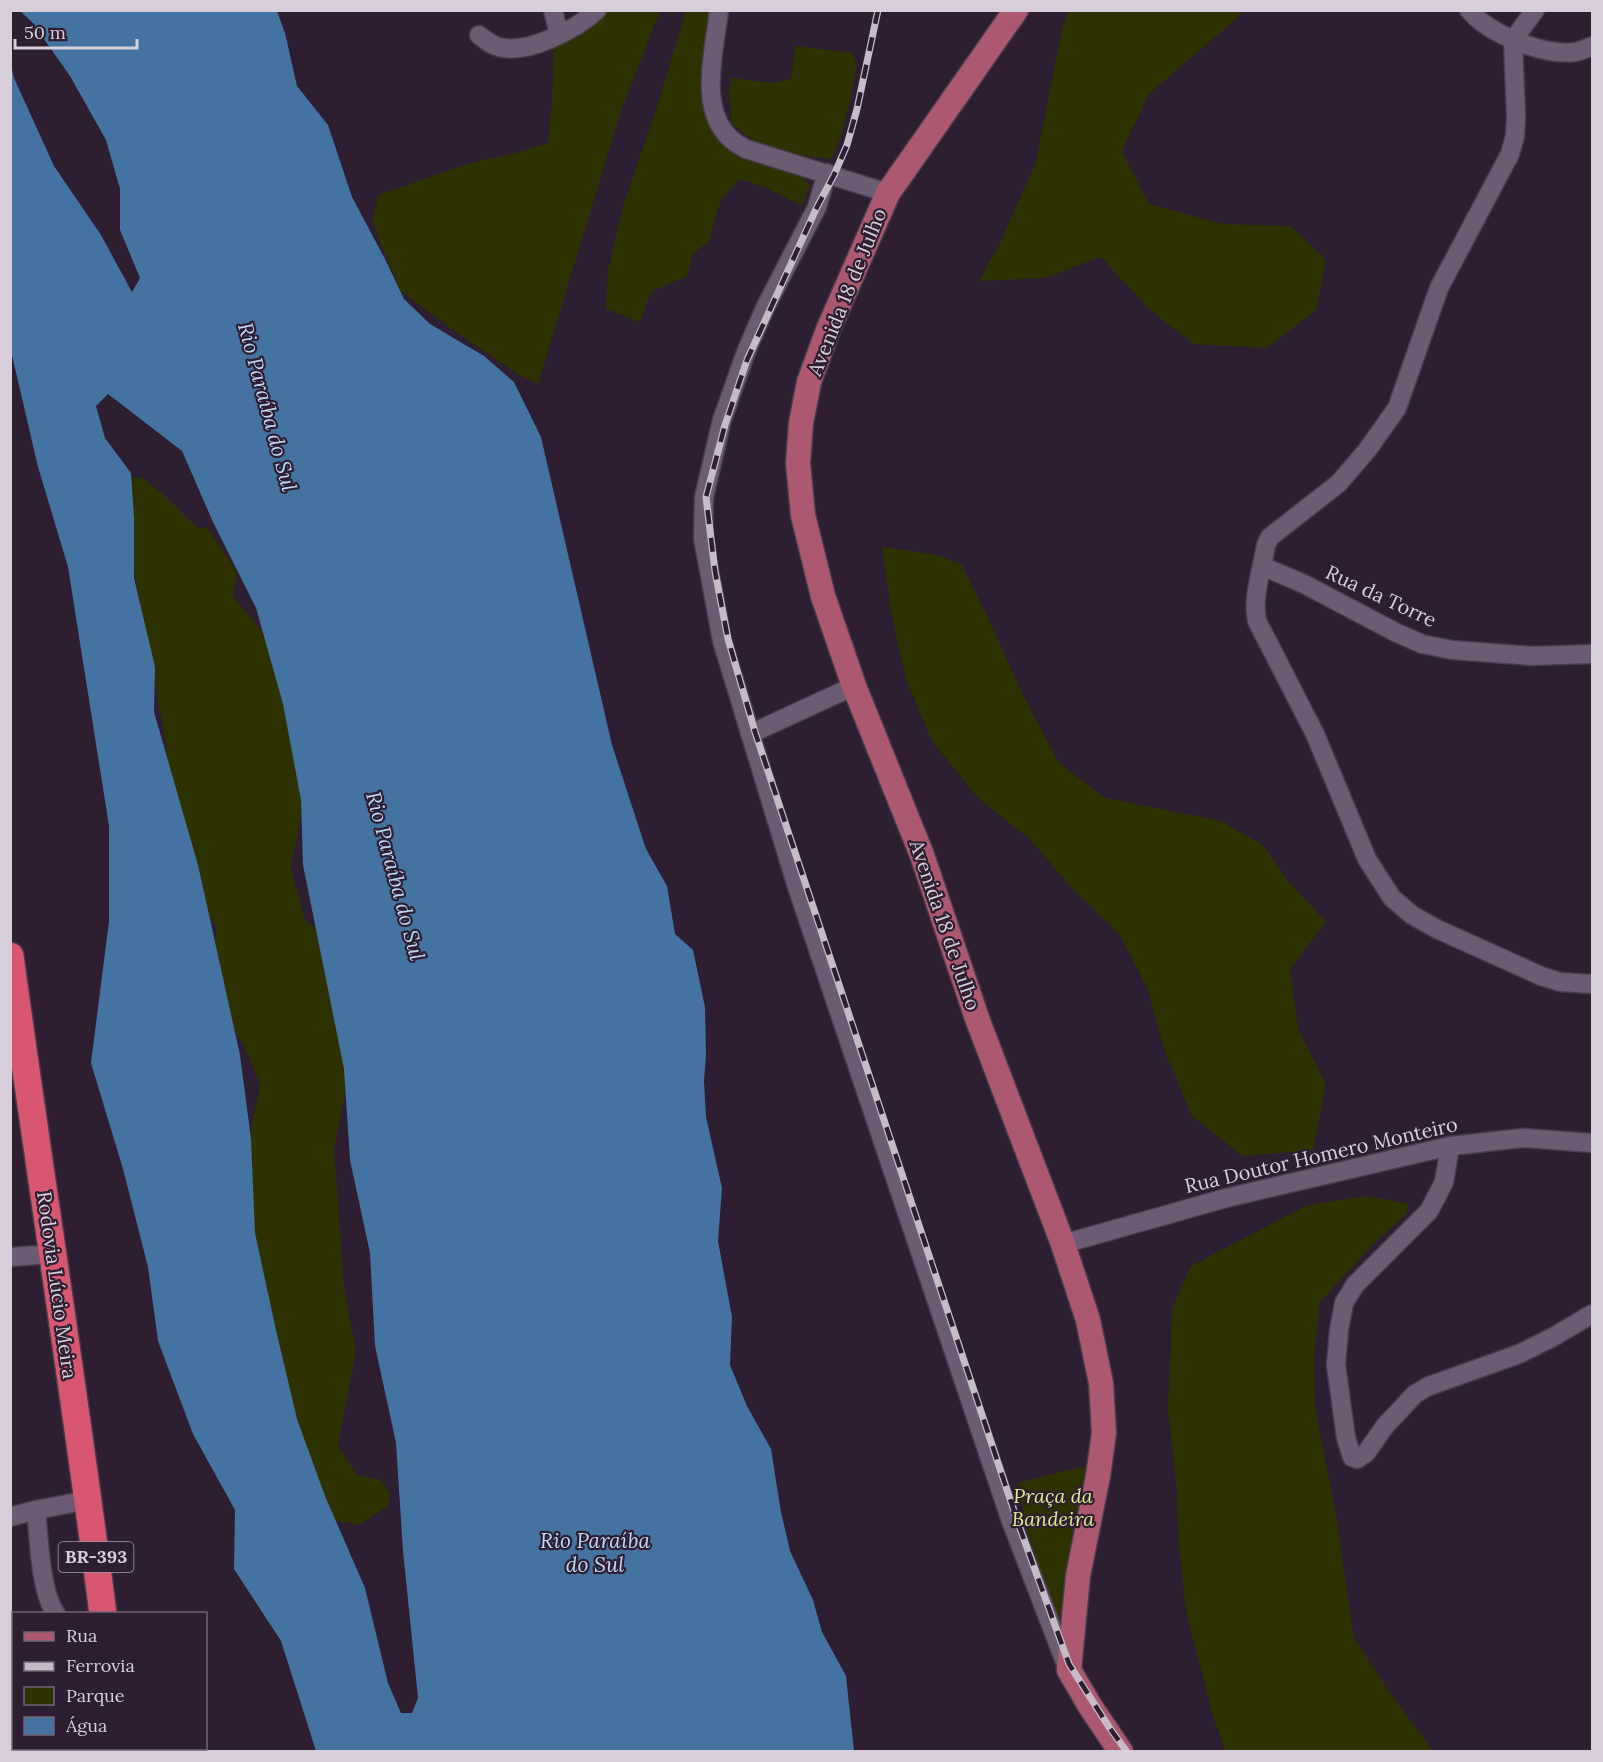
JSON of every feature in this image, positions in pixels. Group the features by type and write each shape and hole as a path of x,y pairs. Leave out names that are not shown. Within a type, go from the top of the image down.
{"highway":[{"name":"Rodovia Lúcio Meira","path":"10,956 103,1612"}],"main road":[{"name":"Avenida 18 de Julho","path":"1016,10 888,193 828,330 809,382 801,423 798,463 803,515 823,596 854,686 922,855 978,1021 1063,1244 1088,1320 1101,1383 1104,1433 1078,1576 1069,1670"},
{"path":"1069,1670 1121,1752"}],"street":[{"path":"553,10 559,35"},
{"path":"479,35 489,43 512,49 542,42 559,35 588,20 597,10"},
{"path":"719,10 711,71 711,98 721,128 731,140 747,149 888,193"},
{"path":"1469,10 1483,23 1513,40 1562,52 1577,52 1593,46"},
{"path":"1535,10 1513,40 1516,116 1515,136 1510,154 1439,288 1397,408 1368,449 1339,483 1270,537 1266,545 1255,610 1257,621 1315,734 1367,859 1392,898 1412,915 1437,929 1542,976 1560,982 1593,984"},
{"path":"827,173 817,207 765,308 746,352 722,420 705,497 703,538 722,640 797,887 1011,1521 1069,1670"},
{"name":"Rua da Torre","path":"1262,566 1304,584 1422,644 1452,650 1532,656 1593,654"},
{"path":"750,734 854,686"},
{"name":"Rua Doutor Homero Monteiro","path":"1063,1244 1226,1198 1450,1146 1523,1138 1593,1143"},
{"path":"1450,1146 1444,1182 1429,1211 1355,1286 1344,1303 1336,1365 1346,1438 1352,1457 1357,1459 1362,1457 1385,1426 1415,1394 1429,1386 1519,1354 1593,1314"},
{"path":"13,1253 52,1254"},
{"path":"10,1517 88,1500"},
{"path":"36,1510 45,1587 55,1612"}],"green space":[{"path":"608,11 660,11 621,111 538,384 519,375 400,290 372,222 379,195 467,164 548,143 554,45 581,32"},
{"path":"686,11 715,11 716,132 728,149 802,176 810,185 802,206 769,189 740,179 721,199 709,241 693,254 687,276 652,291 640,322 606,309 608,270 624,203 656,110"},
{"path":"1069,11 1245,11 1149,94 1122,151 1149,204 1223,224 1291,226 1326,260 1316,310 1267,348 1194,344 1149,309 1101,257 1045,278 979,281 1000,243 1036,162 1062,29"},
{"path":"796,46 853,53 857,66 841,137 831,159 792,154 754,141 732,124 729,88 732,78 772,83 791,79"},
{"path":"120,475 144,479 196,527 208,529 237,572 233,596 283,656 307,784 291,868 305,920 327,937 348,1077 334,1149 344,1287 356,1351 338,1446 357,1475 381,1480 390,1494 388,1506 359,1525 312,1516 232,1227 260,1084 243,1044 234,1030 203,999 217,927 207,913 169,794 166,744 130,551"},
{"path":"882,547 938,555 962,565 1025,699 1059,763 1105,798 1221,821 1263,845 1288,881 1326,922 1290,969 1298,1029 1326,1084 1313,1150 1243,1156 1192,1116 1165,1052 1148,990 1120,935 1070,886 1030,839 979,799 932,741 905,677 890,605"},
{"path":"1367,1196 1409,1204 1406,1214 1373,1244 1320,1302 1314,1358 1315,1406 1336,1515 1354,1638 1390,1693 1431,1748 1436,1751 1225,1751 1213,1716 1186,1611 1168,1408 1172,1309 1191,1266 1308,1205"},
{"name":"Praça da Bandeira","path":"1093,1466 1064,1612 1059,1624 1027,1531 1018,1483"}],"water":[{"name":"Rio Paraíba do Sul","path":"20,11 277,11 285,33 297,86 328,125 352,197 404,299 430,324 484,356 514,382 541,437 612,745 646,849 667,886 675,934 693,950 705,1007 706,1117 722,1188 718,1241 732,1317 730,1365 747,1406 771,1449 790,1551 813,1600 822,1632 846,1676 854,1751 316,1751 281,1641 234,1569 235,1510 193,1434 158,1341 148,1267 123,1169 91,1063 109,921 109,826 68,567 38,467 11,351 11,65 14,78 54,166 101,235 132,292 140,278 120,230 120,189 106,140 70,76 32,22","holes":["108,394 182,451 213,522 256,608 283,704 301,800 303,865 344,1069 350,1160 370,1253 375,1346 396,1443 403,1551 418,1698 412,1713 401,1713 388,1683 365,1588 325,1496 297,1419 255,1233 251,1139 240,1055 198,865 154,712 155,667 134,578 131,473 105,438 96,406"]}],"railway":[{"path":"878,10 847,145 747,360 725,425 706,497 715,571 728,639 755,732 1017,1520 1069,1664 1127,1752"}]}
